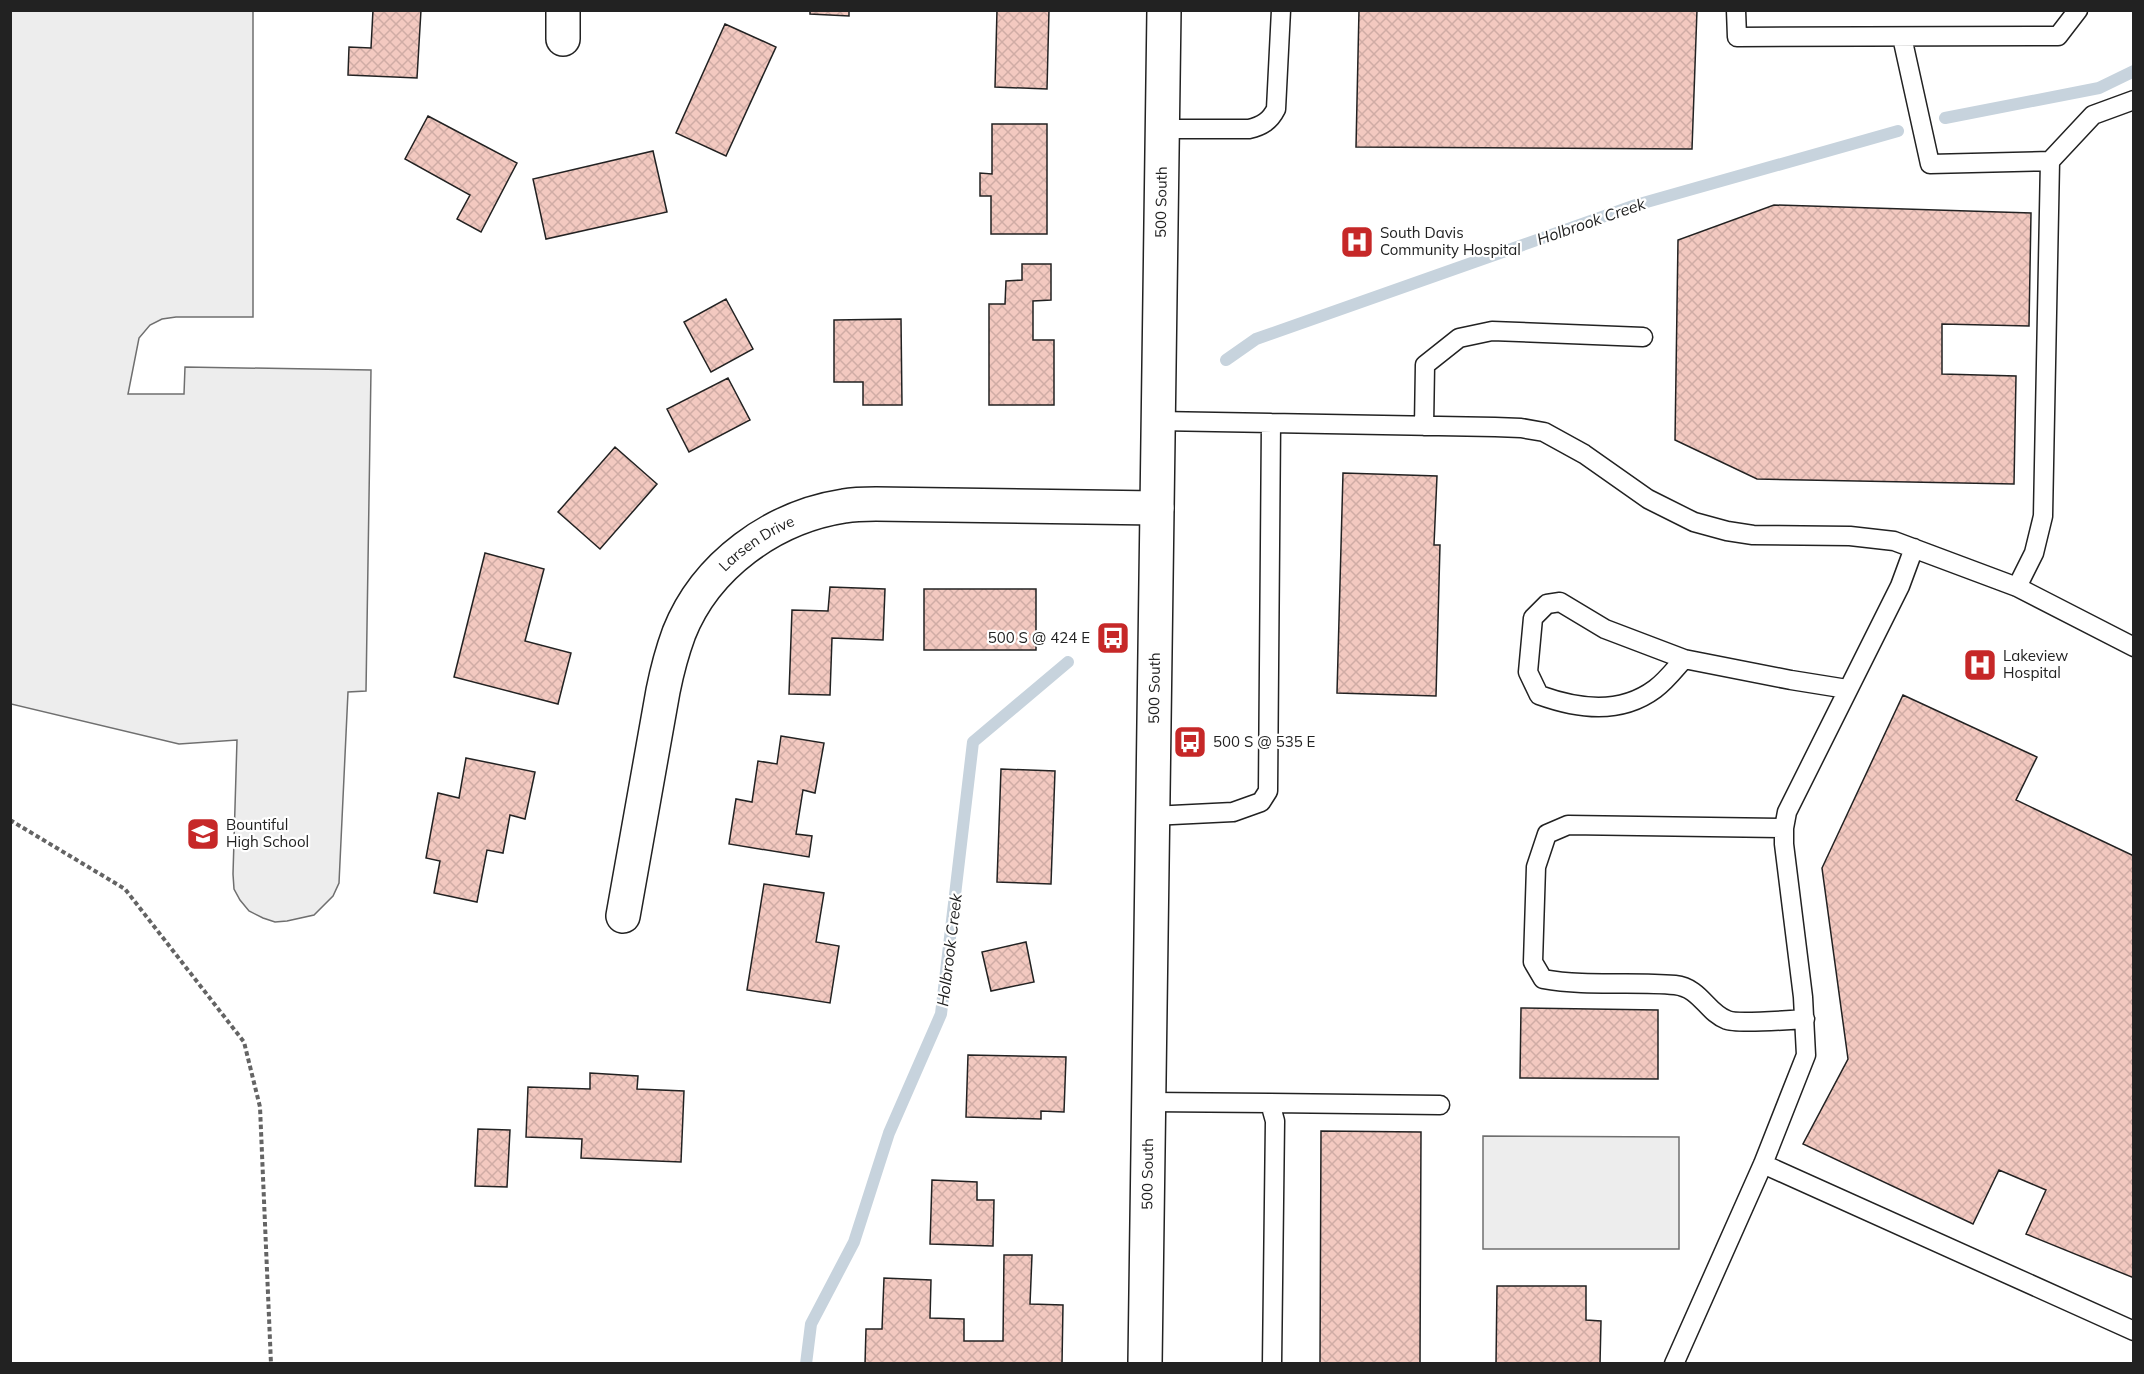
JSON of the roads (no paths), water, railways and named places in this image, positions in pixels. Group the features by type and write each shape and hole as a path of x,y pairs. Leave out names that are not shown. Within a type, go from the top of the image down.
{"street":[{"name":"500 South","path":"1144,1364 1164,10"},
{"name":"Larsen Drive","path":"623,916 663,691 680,631 694,604 713,578 759,537 786,523 816,512 846,505 1157,508"}],"lane":[{"path":"1163,129 1249,129 1259,127 1272,116 1276,109 1281,10"},
{"path":"1736,10 1737,37 2058,36 2078,10"},
{"path":"1902,36 1930,164 2050,161"},
{"path":"2016,587 2034,553 2043,516 2050,161 2093,115 2133,100"},
{"path":"1424,426 1425,365 1459,338 1492,331 1643,337"},
{"path":"1158,421 1521,428 1544,432 1574,448 1648,499 1694,522 1753,535 1874,538 1894,541 2016,587 2133,646"},
{"path":"1152,816 1233,812 1261,802 1268,791 1271,423"},
{"path":"1674,1364 1763,1164 1806,1055 1805,1019 1785,862 1784,828 1792,800 1900,586 1914,548"},
{"path":"1684,659 1656,688 1634,702 1612,707 1561,703 1539,695 1528,672 1533,618 1547,604 1560,602 1605,629 1684,659 1847,689"},
{"path":"1784,828 1568,825 1547,834 1536,867 1533,963 1543,979 1566,983 1678,986 1700,995 1712,1011 1729,1021 1805,1019"},
{"path":"1148,1102 1440,1105"},
{"path":"1270,1103 1275,1121 1272,1364"},
{"path":"1763,1164 2133,1331"}],"waterway":[{"name":"Holbrook Creek","path":"1945,118 2099,88 2134,71"},
{"name":"Holbrook Creek","path":"1226,360 1256,339 1636,205 1898,131"},
{"name":"Holbrook Creek","path":"806,1364 811,1324 854,1242 889,1133 941,1014 973,742 1068,662"}],"place":[{"name":"South Davis Community Hospital","path":"1357,242"},
{"name":"500 S @ 424 E","path":"1113,638"},
{"name":"Lakeview Hospital","path":"1980,665"},
{"name":"500 S @ 535 E","path":"1190,742"},
{"name":"Bountiful High School","path":"203,834"}]}
